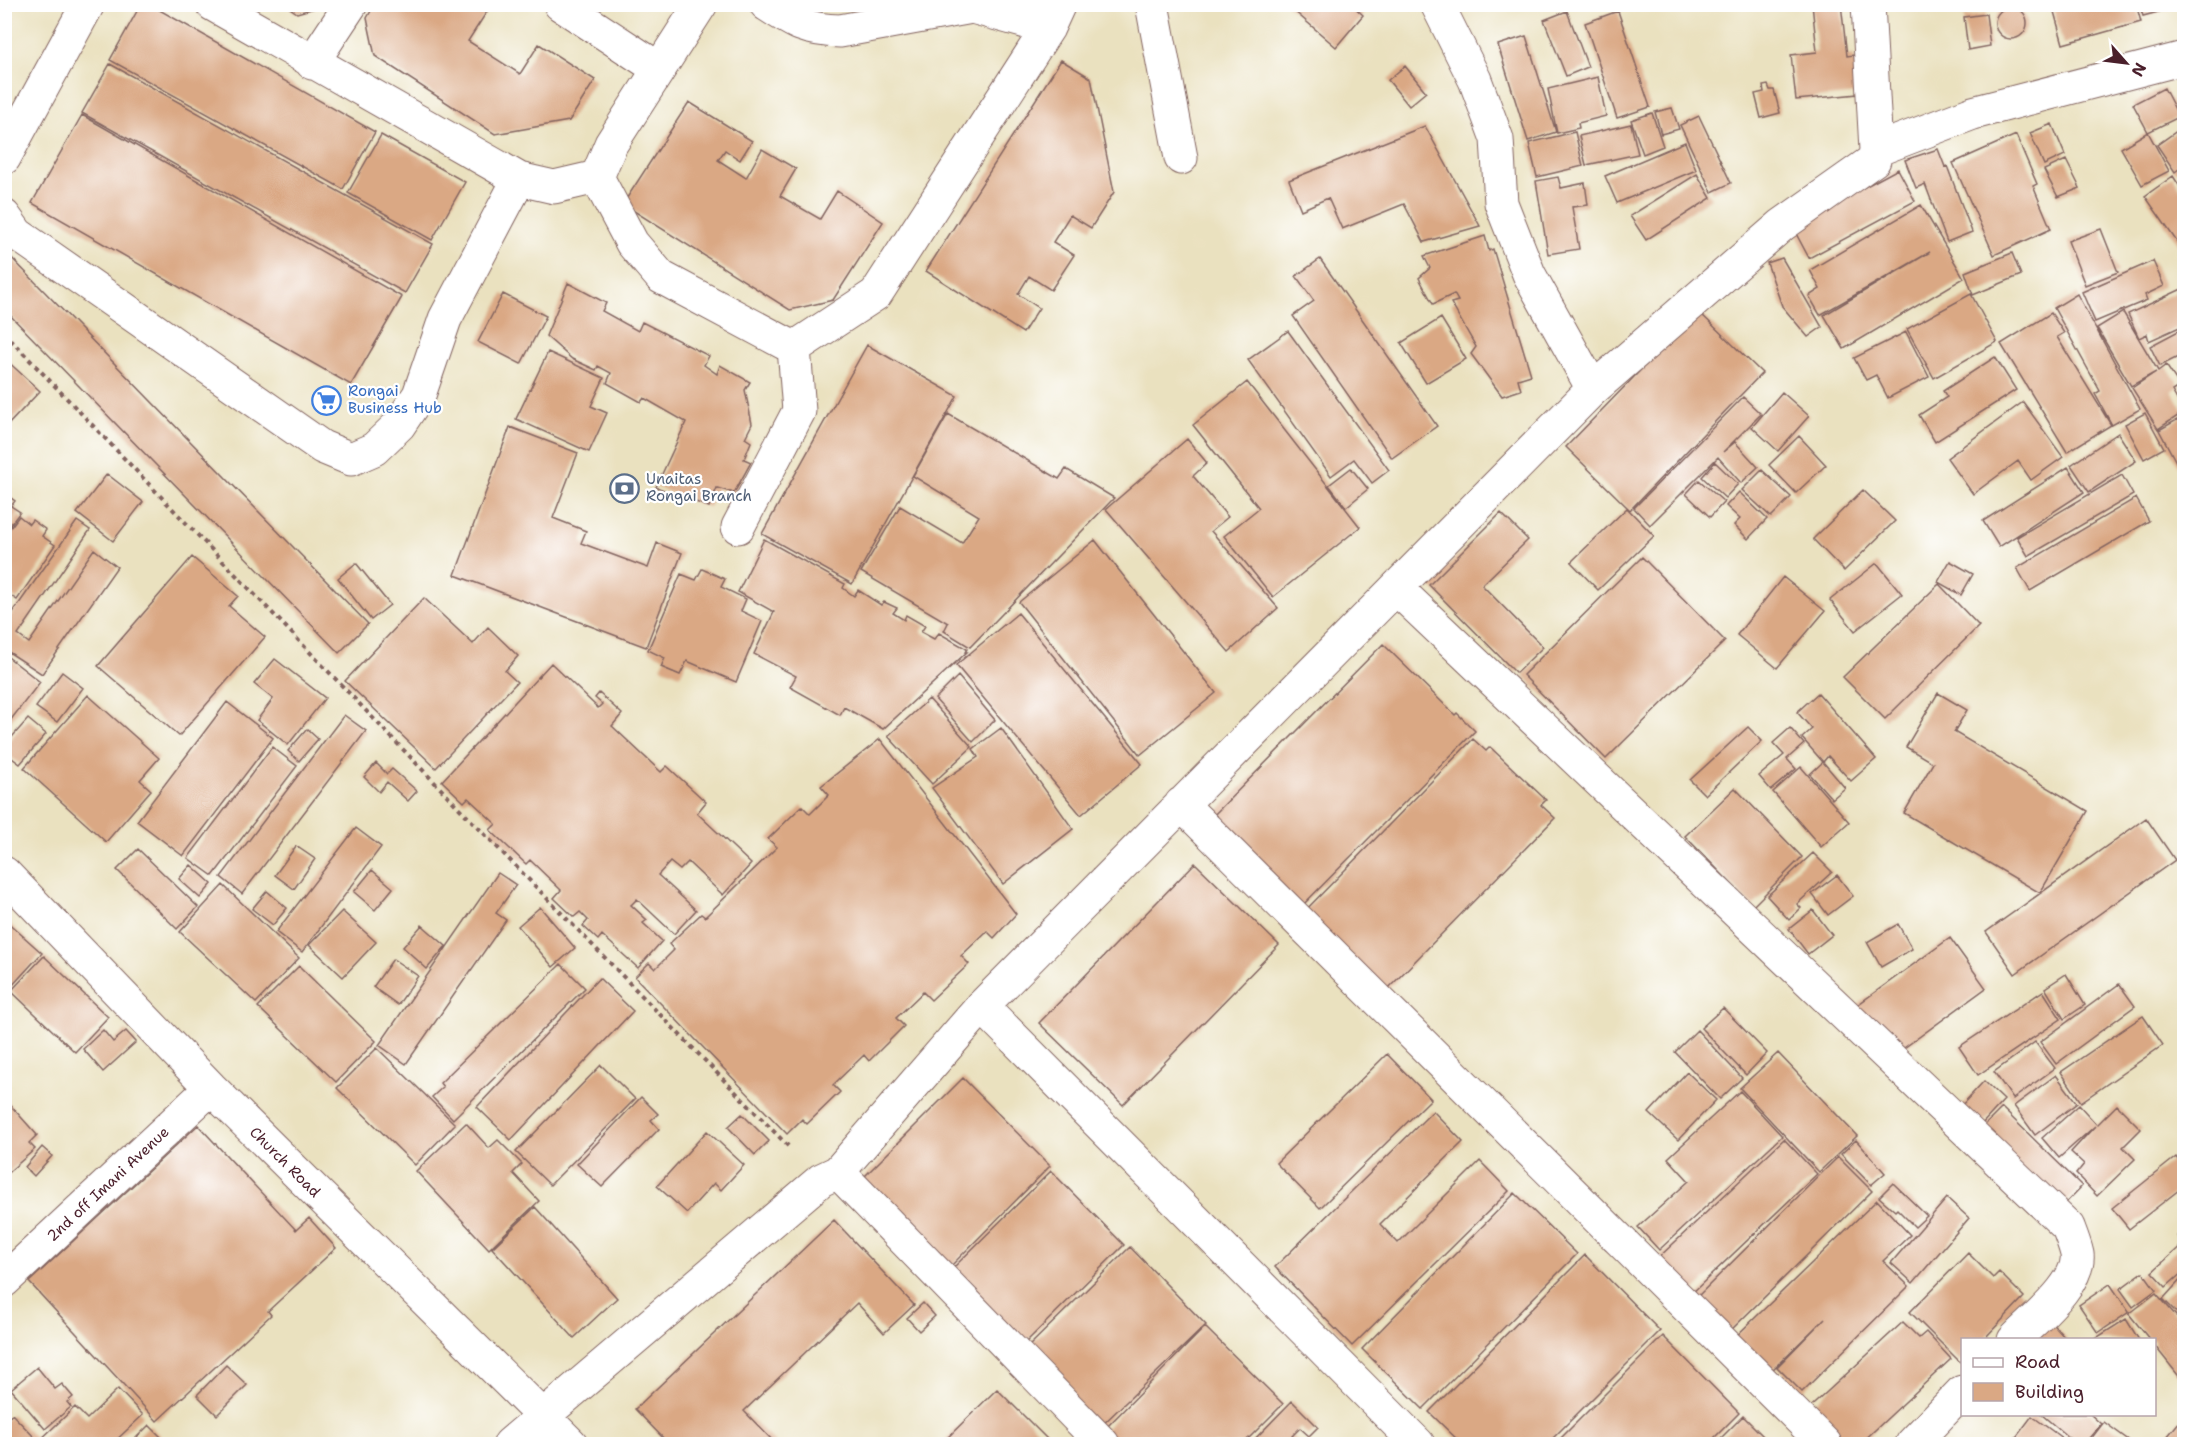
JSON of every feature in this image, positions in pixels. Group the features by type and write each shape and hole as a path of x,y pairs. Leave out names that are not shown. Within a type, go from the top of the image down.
{"street":[{"path":"4,158 88,4"},
{"path":"212,4 519,179 554,187 597,177"},
{"path":"312,63 351,4"},
{"path":"560,4 659,69"},
{"path":"597,177 612,144 701,4"},
{"path":"766,4 798,25 819,30 840,31 971,6 1053,16 876,294 794,348"},
{"path":"1152,4 1181,158"},
{"path":"1437,4 1476,80 1497,139 1501,202 1529,274 1593,389"},
{"path":"510,1444 830,1176 982,1006 1593,389 1782,225 1874,160 1876,150 1868,4"},
{"path":"1876,150 1972,113 2184,58"},
{"path":"597,177 632,243 662,277 794,348"},
{"path":"4,216 17,234 302,434 322,447 351,459 374,449 399,425 419,395 445,319 519,179"},
{"path":"738,527 799,411 794,348"},
{"path":"1396,588 2068,1227 2077,1255 2075,1269 2066,1287 2016,1338"},
{"path":"1181,804 1825,1444"},
{"name":"Church Road","path":"4,873 210,1088 571,1444"},
{"path":"982,1006 1418,1444"},
{"name":"2nd off Imani Avenue","path":"4,1281 210,1088"},
{"path":"830,1176 1103,1444"},
{"path":"1912,1444 1961,1393"}],"path":[{"path":"4,333 462,811 830,1176"}],"building":[{"path":"141,4 149,4 375,132 343,189 110,60"},
{"path":"284,4 326,4 326,5 297,13"},
{"path":"375,4 479,4 488,10 468,41 520,74 539,44 595,80 569,121 495,134 375,56 367,18"},
{"path":"1286,4 1351,4 1363,15 1336,47"},
{"path":"1812,4 1841,4 1847,56 1854,55 1858,94 1796,100 1791,55 1817,52"},
{"path":"2063,4 2136,4 2141,22 2063,44 2053,8"},
{"path":"2139,4 2176,4 2177,7 2143,16"},
{"path":"2011,7 2023,11 2027,23 2023,35 2011,39 1999,35 1995,23 1999,11"},
{"path":"1567,11 1588,67 1566,76 1544,20"},
{"path":"1618,11 1650,107 1617,118 1585,23"},
{"path":"1986,14 1990,46 1968,50 1964,17"},
{"path":"1526,36 1556,132 1528,141 1498,45"},
{"path":"1061,60 1091,78 1114,192 1091,228 1070,215 1053,242 1074,255 1051,290 1029,276 1018,294 1039,308 1023,333 926,271"},
{"path":"110,64 433,244 405,293 82,113"},
{"path":"1405,66 1426,92 1409,106 1388,80"},
{"path":"1598,77 1606,116 1578,123 1579,128 1557,133 1548,89"},
{"path":"1768,85 1770,90 1774,90 1780,113 1761,118 1755,94 1764,92 1763,86"},
{"path":"2164,88 2179,117 2148,132 2133,104"},
{"path":"689,102 752,141 740,160 725,150 718,160 746,178 762,149 796,169 780,196 820,219 837,191 883,222 833,300 790,310 623,204"},
{"path":"1672,108 1679,129 1661,134 1655,112"},
{"path":"1652,113 1663,146 1643,154 1631,120"},
{"path":"82,115 402,297 351,385 32,203"},
{"path":"1699,116 1731,183 1712,192 1680,125"},
{"path":"1631,124 1638,154 1586,165 1579,136"},
{"path":"2052,124 2065,155 2044,165 2030,133"},
{"path":"1425,126 1480,226 1424,242 1404,204 1342,229 1328,198 1301,210 1289,180"},
{"path":"2184,126 2184,165 2175,172 2157,145"},
{"path":"1575,132 1583,166 1537,177 1529,143"},
{"path":"2148,132 2169,171 2142,185 2121,148"},
{"path":"381,135 465,182 432,240 348,193"},
{"path":"2016,135 2037,184 2033,186 2051,229 1994,255 1953,163"},
{"path":"1685,142 1696,170 1617,203 1605,176"},
{"path":"1938,149 1945,167 1947,166 1972,232 1947,242 1925,184 1916,188 1905,160"},
{"path":"2066,160 2080,188 2058,197 2044,170"},
{"path":"1898,169 1915,201 1809,258 1792,226"},
{"path":"1697,174 1711,198 1646,240 1630,216"},
{"path":"2173,176 2184,193 2184,247 2182,249 2145,196"},
{"path":"1558,177 1561,188 1585,183 1588,205 1572,207 1579,249 1548,254 1536,181"},
{"path":"1921,205 1964,278 1844,349 1824,315 1930,252 1820,315 1809,296 1820,289 1810,270"},
{"path":"2101,229 2118,272 2085,285 2068,241"},
{"path":"1485,236 1489,251 1493,249 1531,375 1518,379 1521,390 1502,396 1471,354 1476,347 1451,303 1458,301 1454,294 1433,304 1419,278 1430,268 1424,256"},
{"path":"4,250 368,624 339,653 4,309"},
{"path":"2012,253 2021,275 1973,295 1965,272"},
{"path":"1782,258 1822,327 1808,337 1782,306 1767,263"},
{"path":"1320,259 1437,426 1392,458 1293,316 1314,301 1296,276"},
{"path":"2153,261 2164,286 2145,295 2147,300 2095,322 2082,292"},
{"path":"568,283 606,303 602,311 638,331 642,322 709,356 704,365 717,374 720,365 750,382 745,390 752,424 745,438 751,442 744,459 751,462 734,493 717,488 709,507 656,487 686,422 644,398 641,402 607,383 611,373 598,366 596,370 572,359 546,336"},
{"path":"2184,288 2184,325 2149,341 2147,334 2139,338 2128,314"},
{"path":"503,294 546,316 521,364 478,342"},
{"path":"1971,294 1997,342 1934,378 1907,329"},
{"path":"2077,294 2140,409 2112,425 2095,394 2100,391 2054,308"},
{"path":"1698,311 1762,373 1630,510 1566,447"},
{"path":"2123,312 2158,371 2166,365 2180,386 2172,391 2184,412 2158,429 2132,388 2156,372 2131,386 2097,328"},
{"path":"2051,313 2064,333 2057,337 2111,425 2067,452 2001,344"},
{"path":"1441,318 1466,359 1426,383 1401,343"},
{"path":"2184,328 2184,354 2160,366 2150,346"},
{"path":"1288,331 1389,470 1372,483 1354,459 1331,476 1248,360"},
{"path":"1906,332 1929,377 1888,398 1876,375 1866,380 1854,358"},
{"path":"867,345 957,396 852,584 762,534"},
{"path":"548,352 604,378 591,406 607,413 589,452 516,419"},
{"path":"1995,357 2016,390 1935,442 1919,415 1947,397 1943,391"},
{"path":"4,358 40,391 4,429"},
{"path":"1247,382 1360,527 1273,597 1224,536 1259,508 1193,425"},
{"path":"1782,392 1809,416 1778,451 1752,427"},
{"path":"1743,397 1761,414 1723,452 1735,442 1758,467 1741,483 1718,457 1650,525 1634,508"},
{"path":"2023,402 2063,457 2031,480 2018,461 1973,494 1947,458"},
{"path":"2145,413 2164,448 2144,459 2125,424"},
{"path":"948,414 1059,479 1066,469 1114,498 970,647 944,631 948,623 861,572 900,506 962,543 979,516 913,476"},
{"path":"2184,416 2184,477 2159,430"},
{"path":"510,427 578,453 553,518 586,531 581,543 648,568 657,543 682,553 646,647 455,575"},
{"path":"2118,433 2136,461 2089,492 2071,465"},
{"path":"1799,436 1826,465 1796,493 1769,465"},
{"path":"1187,439 1207,463 1193,476 1228,517 1211,531 1278,608 1229,652 1106,509"},
{"path":"1715,462 1738,484 1725,498 1702,477"},
{"path":"2068,467 2084,492 1999,547 1983,521"},
{"path":"1351,468 1368,489 1346,507 1329,485"},
{"path":"1762,470 1791,497 1771,517 1742,490"},
{"path":"107,474 143,502 113,541 77,513"},
{"path":"2122,475 2133,495 2028,556 2017,537"},
{"path":"1699,480 1724,502 1710,517 1686,494"},
{"path":"1863,490 1895,521 1844,571 1813,539"},
{"path":"1739,492 1767,519 1748,539 1734,525 1740,519 1726,506"},
{"path":"7,495 15,501 11,506 20,512 4,533 4,497"},
{"path":"2136,498 2149,521 2030,591 2017,568"},
{"path":"1627,508 1654,536 1598,590 1571,562"},
{"path":"1501,513 1528,540 1482,585 1543,647 1516,673 1429,585"},
{"path":"19,516 29,524 32,520 46,530 42,536 55,545 17,600 4,591 4,536"},
{"path":"77,521 90,530 18,635 29,643 94,549 117,567 42,674 4,649 4,625"},
{"path":"764,539 845,584 843,588 854,596 858,590 881,605 884,602 897,608 893,613 904,620 906,615 925,626 921,632 934,639 939,633 967,649 965,652 967,652 883,729 844,707 840,715 790,687 796,676 754,654 774,612 738,592"},
{"path":"1095,540 1216,693 1140,755 1019,602"},
{"path":"192,557 238,596 229,606 265,637 179,736 98,666"},
{"path":"1642,557 1725,641 1606,759 1523,675"},
{"path":"1950,561 1973,574 1961,595 1938,582"},
{"path":"356,563 390,605 371,620 338,578"},
{"path":"1877,563 1902,594 1855,631 1830,600"},
{"path":"702,569 725,579 721,587 746,599 741,611 762,621 736,682 687,661 680,675 661,667 665,658 648,650 681,574 696,580"},
{"path":"1783,577 1825,611 1777,668 1737,635"},
{"path":"1939,584 1979,626 1885,719 1843,677"},
{"path":"424,598 473,644 488,627 518,656 505,671 517,682 436,768 345,681"},
{"path":"1018,613 1142,764 1081,815 956,665"},
{"path":"1383,644 1455,715 1457,713 1475,731 1296,912 1206,823"},
{"path":"4,654 40,682 6,726 4,725"},
{"path":"275,659 325,698 288,745 257,720 273,699 254,684"},
{"path":"551,663 598,708 602,704 595,698 599,693 622,714 612,726 661,772 667,766 706,802 697,813 751,864 723,895 688,862 680,870 670,862 658,875 696,910 674,934 637,899 631,905 647,920 643,923 662,941 638,968 602,935 598,940 583,926 588,920 580,912 574,917 554,898 561,890 530,860 526,864 490,830 496,824 468,798 464,802 442,781"},
{"path":"62,672 83,688 57,722 36,707"},
{"path":"958,676 995,720 973,742 935,699"},
{"path":"1818,693 1876,759 1851,781 1828,756 1823,762 1802,738 1812,729 1797,712"},
{"path":"1938,693 1967,710 1954,732 2088,811 2040,893 1904,813 1933,763 1906,747"},
{"path":"88,695 159,758 140,780 151,790 106,842 24,768"},
{"path":"929,699 972,747 932,784 888,736"},
{"path":"227,702 273,738 183,856 137,821"},
{"path":"344,715 366,731 242,894 221,877"},
{"path":"28,719 46,734 20,764 4,752 4,746"},
{"path":"1748,727 1762,741 1705,795 1690,780"},
{"path":"1001,728 1073,829 1003,884 932,788 978,757 973,749"},
{"path":"1790,728 1804,744 1787,759 1796,769 1771,790 1759,776 1784,755 1773,743"},
{"path":"307,729 318,739 299,761 288,751"},
{"path":"880,739 1016,914 994,938 987,931 961,956 969,964 931,1000 923,992 896,1018 904,1026 869,1061 864,1055 833,1085 840,1092 807,1124 802,1119 787,1134 635,977 649,963 655,969 674,950 669,944 701,914 705,917 777,847 768,839 802,806 810,814 829,795 821,786"},
{"path":"1473,739 1486,751 1490,747 1546,800 1541,805 1555,818 1380,997 1299,917"},
{"path":"272,747 297,766 213,876 188,858"},
{"path":"1823,762 1845,788 1832,799 1810,774"},
{"path":"376,763 387,774 392,769 417,791 408,801 387,782 379,792 364,777"},
{"path":"1801,767 1849,822 1821,847 1773,792"},
{"path":"1735,788 1802,857 1753,906 1685,836"},
{"path":"2146,818 2175,860 2015,974 1986,932"},
{"path":"356,828 381,847 302,952 276,932"},
{"path":"296,846 315,859 294,889 275,875"},
{"path":"138,849 198,907 177,929 117,870"},
{"path":"1813,853 1832,872 1797,904 1801,908 1789,920 1767,896"},
{"path":"1195,863 1279,945 1123,1105 1039,1023"},
{"path":"191,865 212,884 200,898 179,879"},
{"path":"372,870 393,888 375,910 354,892"},
{"path":"498,873 516,885 496,913 506,920 406,1064 379,1045"},
{"path":"1837,875 1853,896 1828,915 1812,894"},
{"path":"223,885 299,958 256,1003 180,932"},
{"path":"267,891 287,908 273,925 252,909"},
{"path":"540,907 575,948 553,967 518,926"},
{"path":"1813,910 1832,935 1808,954 1789,929"},
{"path":"342,911 376,942 343,977 309,945"},
{"path":"4,919 42,953 9,989 4,986"},
{"path":"1898,924 1912,949 1881,967 1867,942"},
{"path":"422,925 446,946 427,969 403,947"},
{"path":"1950,938 1986,988 1893,1056 1856,1006"},
{"path":"44,956 108,1017 75,1052 11,991"},
{"path":"393,959 418,976 398,1005 373,987"},
{"path":"561,964 585,988 453,1119 432,1097 443,1087 440,1083"},
{"path":"299,966 376,1041 336,1082 258,1007"},
{"path":"2066,974 2085,1005 2064,1019 2045,988"},
{"path":"599,978 633,1011 511,1140 477,1107"},
{"path":"2119,984 2135,1006 2056,1064 2040,1042"},
{"path":"2043,991 2061,1019 1978,1075 1959,1047"},
{"path":"1723,1008 1767,1053 1746,1075 1701,1028"},
{"path":"2143,1016 2163,1045 2081,1102 2061,1072"},
{"path":"103,1030 113,1042 126,1031 136,1042 103,1072 83,1049"},
{"path":"1697,1030 1742,1078 1720,1099 1675,1052"},
{"path":"2035,1042 2055,1068 2013,1099 1994,1072"},
{"path":"377,1048 455,1124 415,1165 337,1088"},
{"path":"1778,1053 1857,1136 1819,1172 1740,1088"},
{"path":"1387,1054 1431,1099 1320,1208 1276,1163"},
{"path":"601,1065 635,1099 550,1185 516,1152"},
{"path":"1687,1072 1716,1100 1678,1140 1649,1113"},
{"path":"2056,1075 2077,1103 2035,1135 2014,1106"},
{"path":"963,1078 1050,1166 947,1270 860,1181"},
{"path":"1984,1081 2004,1100 1981,1125 1961,1106"},
{"path":"1740,1091 1782,1136 1659,1250 1638,1227 1689,1181 1668,1158"},
{"path":"641,1097 658,1114 651,1120 659,1129 602,1187 577,1164"},
{"path":"4,1098 37,1135 29,1143 35,1149 4,1176"},
{"path":"2079,1105 2097,1125 2117,1105 2141,1129 2123,1147 2135,1159 2097,1196 2076,1174 2084,1164 2071,1152 2095,1126 2059,1158 2042,1138"},
{"path":"2002,1108 2082,1186 2058,1211 1977,1133"},
{"path":"1433,1111 1463,1142 1380,1224 1398,1243 1480,1161 1509,1191 1352,1346 1275,1267"},
{"path":"742,1114 769,1141 755,1155 728,1127"},
{"path":"466,1123 489,1148 498,1140 522,1164 513,1173 539,1201 489,1249 416,1171"},
{"path":"198,1125 296,1230 309,1218 336,1248 268,1311 271,1315 157,1421 29,1282"},
{"path":"707,1131 744,1165 721,1190 714,1183 687,1213 657,1186"},
{"path":"1784,1139 1817,1174 1689,1296 1656,1260"},
{"path":"1856,1140 1885,1173 1871,1185 1841,1154"},
{"path":"42,1147 52,1156 34,1176 25,1167"},
{"path":"1838,1157 1872,1191 1723,1338 1690,1304"},
{"path":"2176,1157 2184,1168 2184,1186 2129,1229 2112,1208"},
{"path":"1051,1171 1124,1245 1022,1346 949,1272"},
{"path":"1893,1183 1927,1216 1915,1227 1897,1209 1895,1211 1879,1197"},
{"path":"1515,1193 1577,1254 1423,1409 1362,1349"},
{"path":"1947,1198 1969,1218 1913,1283 1891,1263"},
{"path":"1877,1200 1910,1235 1883,1261 1909,1286 1802,1392 1777,1367 1825,1318 1766,1376 1731,1341"},
{"path":"535,1207 617,1298 574,1338 492,1248"},
{"path":"834,1220 914,1305 884,1333 857,1303 744,1411 776,1444 669,1444 635,1409"},
{"path":"2184,1230 2184,1271 2166,1287 2152,1272 2183,1244 2177,1236"},
{"path":"1130,1247 1206,1325 1099,1428 1025,1350"},
{"path":"1968,1253 1993,1278 1999,1272 2024,1297 1985,1338 1961,1338 1960,1362 1910,1312"},
{"path":"1585,1255 1660,1331 1547,1444 1462,1444 1429,1412"},
{"path":"2143,1272 2156,1290 2133,1307 2120,1289"},
{"path":"2184,1276 2184,1320 2163,1299"},
{"path":"2110,1284 2129,1312 2098,1333 2079,1305"},
{"path":"2156,1293 2184,1325 2184,1379 2182,1380 2156,1348 2156,1338 2148,1338 2129,1314"},
{"path":"923,1303 935,1316 919,1331 907,1318"},
{"path":"2046,1317 2065,1338 2023,1338"},
{"path":"2126,1319 2138,1338 2096,1338"},
{"path":"1903,1322 1919,1338 1926,1332 1951,1359 1860,1444 1830,1444 1803,1414"},
{"path":"1205,1327 1283,1404 1243,1444 1116,1444 1103,1431"},
{"path":"1663,1336 1739,1413 1708,1444 1555,1444"},
{"path":"226,1365 247,1385 217,1415 197,1395"},
{"path":"37,1367 55,1389 62,1384 73,1397 67,1402 71,1407 45,1429 11,1389"},
{"path":"118,1389 143,1415 112,1444 36,1444 75,1407 87,1419"},
{"path":"997,1389 1052,1444 941,1444"},
{"path":"1292,1401 1318,1427 1309,1436 1300,1428 1292,1436 1300,1444 1250,1444"},
{"path":"12,1414 35,1438 28,1444 4,1444 4,1421"},
{"path":"1743,1416 1771,1444 1715,1444"},
{"path":"2032,1416 2070,1444 2011,1444"},
{"path":"2043,1416 2092,1416 2101,1424 2084,1444 2076,1444"},
{"path":"2184,1416 2184,1444 2175,1444 2167,1437"},
{"path":"2104,1422 2134,1444 2087,1444"},
{"path":"149,1425 168,1444 130,1444"}],"place":[{"name":"Rongai Business Hub","path":"327,400"},
{"name":"Unaitas Rongai Branch","path":"625,488"}]}
